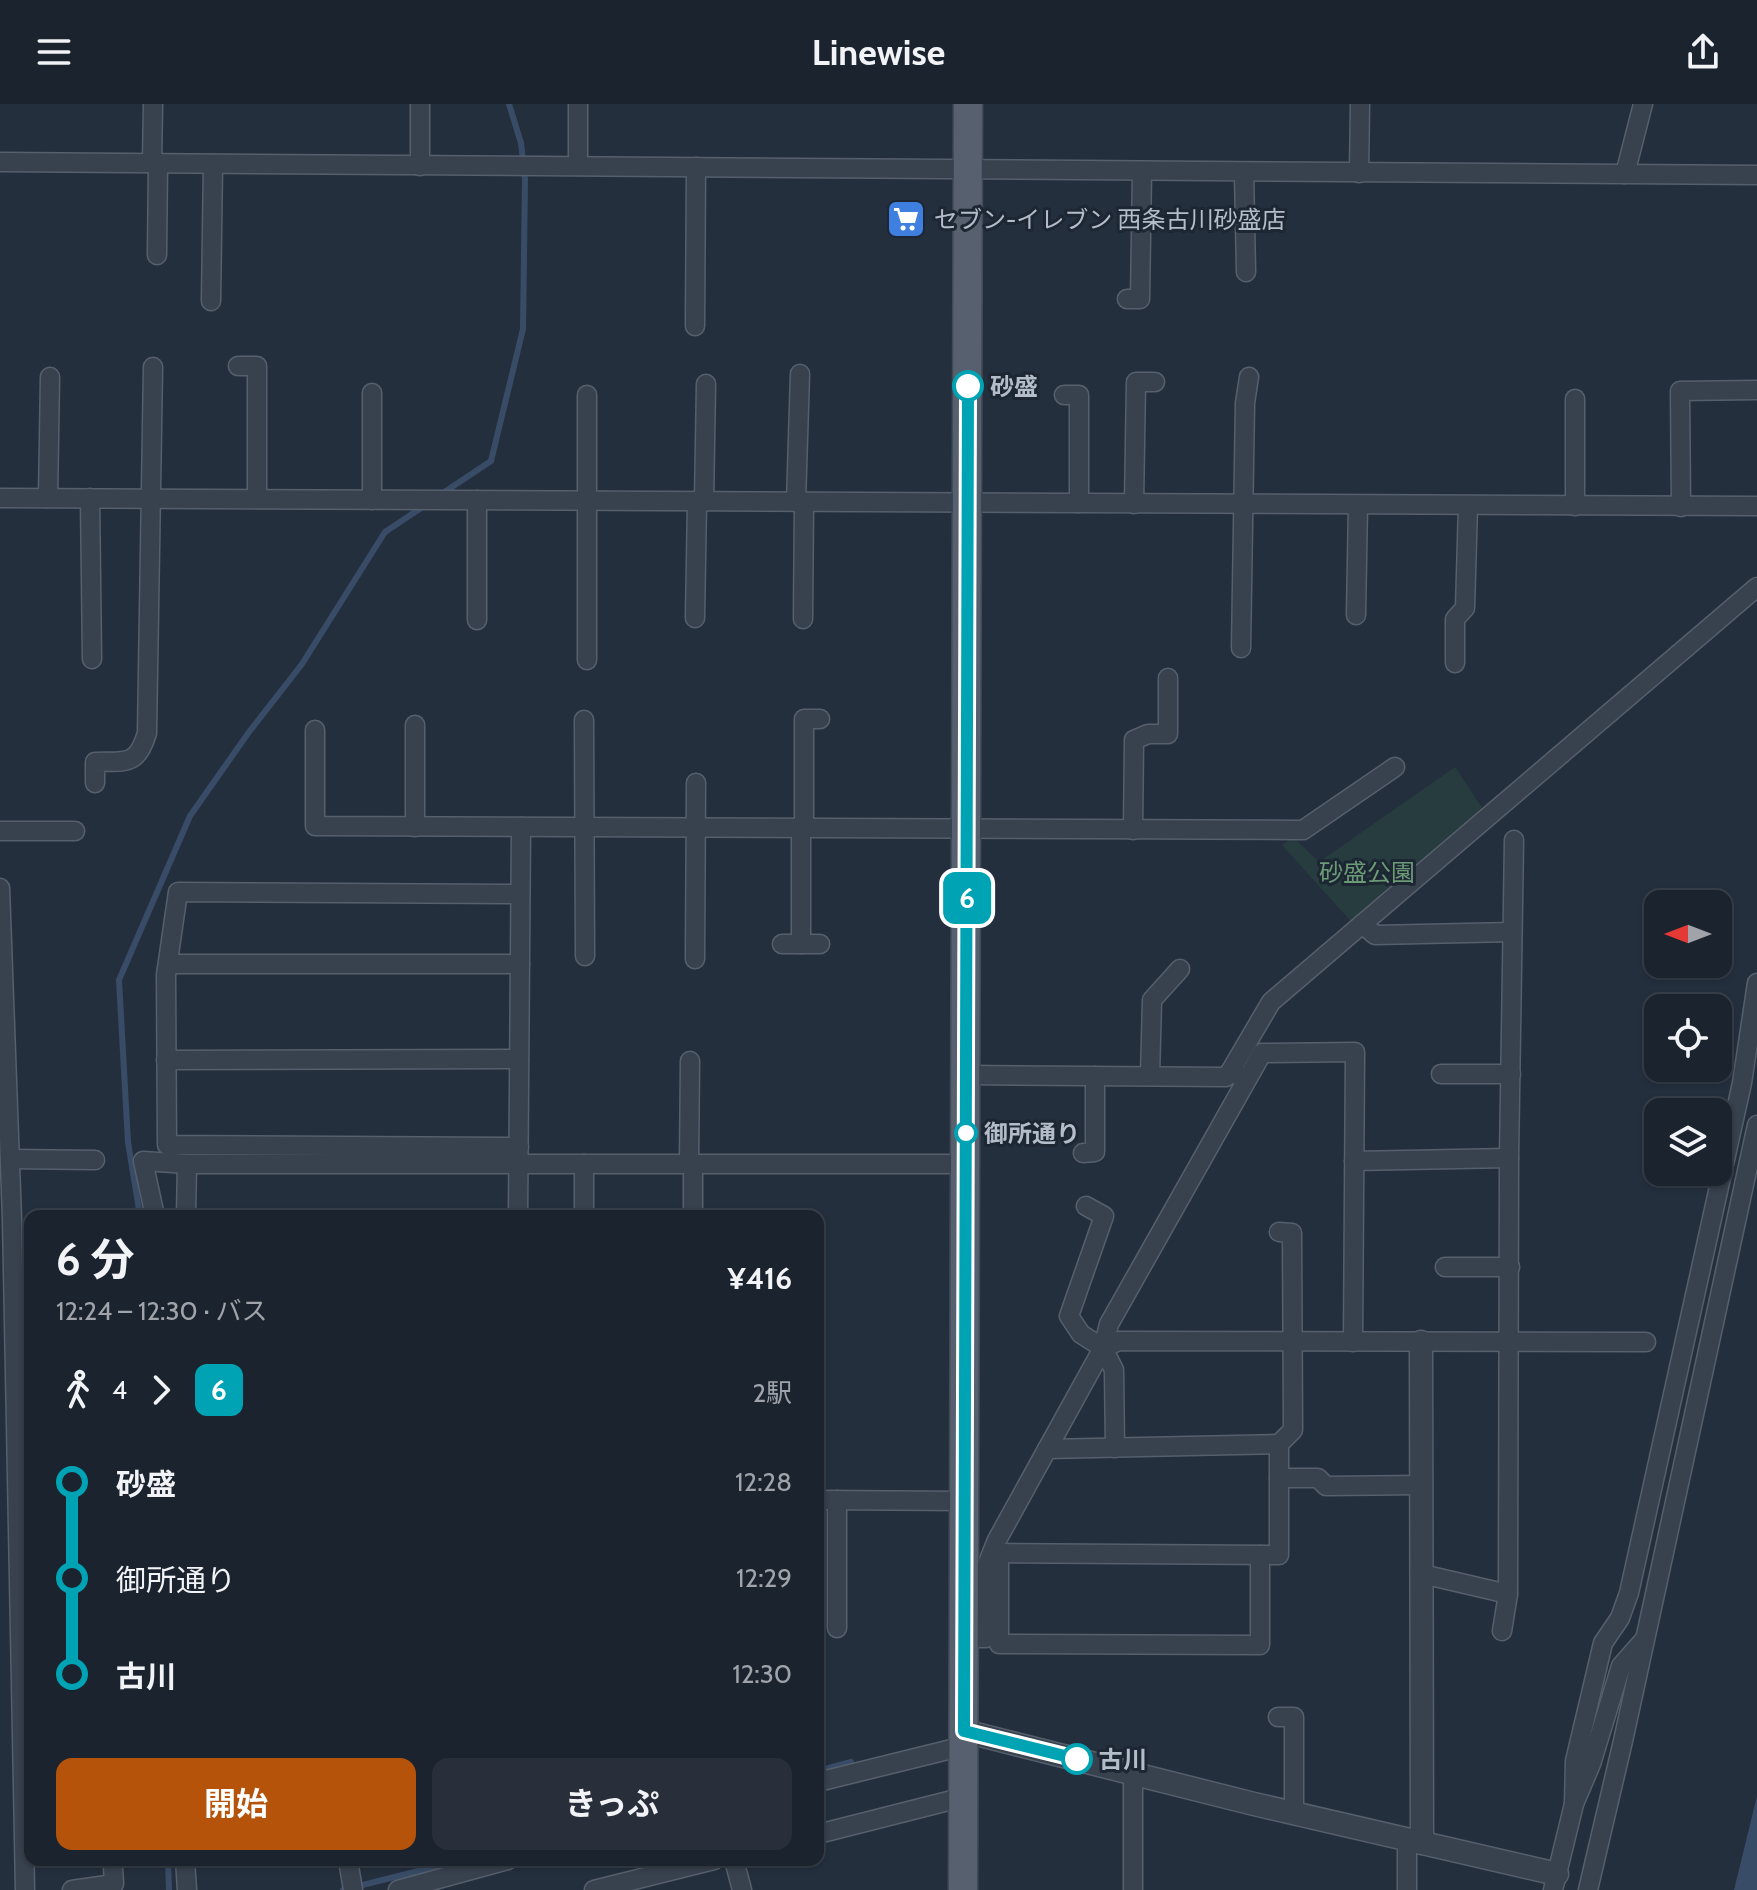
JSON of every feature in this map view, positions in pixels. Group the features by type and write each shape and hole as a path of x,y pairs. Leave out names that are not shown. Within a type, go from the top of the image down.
{"main road":[{"path":"963,1890 968,104"}],"street":[{"path":"153,104 157,255"},
{"path":"420,104 420,166"},
{"path":"578,104 578,166"},
{"path":"1359,173 1360,104"},
{"path":"1625,174 1643,104"},
{"path":"0,162 1757,175"},
{"path":"211,301 213,164"},
{"path":"695,326 696,167"},
{"path":"1127,299 1140,299 1142,171"},
{"path":"1244,172 1246,272"},
{"path":"238,366 257,366 257,499"},
{"path":"95,783 95,762 130,761 139,755 147,733 153,367"},
{"path":"800,374 803,619"},
{"path":"48,498 50,377"},
{"path":"1241,648 1245,403 1249,377"},
{"path":"1134,504 1136,382 1155,382"},
{"path":"695,618 706,384"},
{"path":"1681,507 1680,391 1757,390"},
{"path":"372,393 372,500"},
{"path":"587,395 587,660"},
{"path":"1064,395 1079,395 1079,503"},
{"path":"1575,399 1575,506"},
{"path":"0,498 1757,506"},
{"path":"90,498 92,659"},
{"path":"477,500 477,620"},
{"path":"1356,615 1358,505"},
{"path":"1455,663 1455,619 1465,608 1468,506"},
{"path":"965,1638 986,1638 985,1570 1103,1348 1109,1324 1238,1075 1271,1002 1366,929 1757,587"},
{"path":"1133,830 1134,740 1148,734 1168,734 1168,678"},
{"path":"801,944 804,719 820,719"},
{"path":"584,720 585,956"},
{"path":"415,725 415,827"},
{"path":"315,730 315,826 1303,830 1395,767"},
{"path":"695,959 696,783"},
{"path":"518,1210 521,827"},
{"path":"0,831 75,831"},
{"path":"1502,1631 1508,1594 1509,1158 1514,840"},
{"path":"0,888 7,1285 24,1649"},
{"path":"520,894 178,892 168,964 167,1145 228,1155 519,1156 584,1164 966,1164"},
{"path":"1366,929 1512,932"},
{"path":"168,964 520,964"},
{"path":"1150,1076 1152,1000 1180,969"},
{"path":"1574,1804 1575,1761 1603,1643 1620,1618 1629,1593 1742,1083 1757,983"},
{"path":"966,1075 1226,1077 1238,1075 1262,1053 1355,1052 1353,1342"},
{"path":"166,1060 519,1059"},
{"path":"690,1061 693,1210"},
{"path":"1441,1074 1511,1074"},
{"path":"1083,1153 1095,1152 1095,1076"},
{"path":"1588,1890 1757,1125"},
{"path":"7,1149 95,1160"},
{"path":"154,1210 143,1161 187,1164 228,1155"},
{"path":"1354,1161 1509,1158"},
{"path":"186,1210 187,1164"},
{"path":"584,1164 584,1210"},
{"path":"1086,1206 1104,1216 1069,1316 1081,1334 1103,1348 1114,1370 1115,1448"},
{"path":"1047,1449 1279,1444 1293,1430 1292,1233 1279,1232"},
{"path":"1445,1267 1510,1267"},
{"path":"1103,1348 1119,1341 1646,1342"},
{"path":"1407,1890 1415,1841 1422,1574 1421,1342"},
{"path":"995,1553 1279,1555 1279,1444"},
{"path":"1279,1478 1318,1478 1326,1486 1422,1485"},
{"path":"837,1628 828,1500 965,1501"},
{"path":"995,1553 999,1644 1260,1645 1260,1555"},
{"path":"1422,1574 1508,1594"},
{"path":"824,1780 964,1738 1133,1774 1415,1841 1555,1882 1574,1804 1591,1764 1621,1666 1645,1639"},
{"path":"1278,1717 1294,1717 1294,1814"},
{"path":"1133,1774 1133,1890"},
{"path":"824,1832 964,1797"},
{"path":"25,1866 25,1890"},
{"path":"185,1866 187,1890"},
{"path":"349,1866 353,1890"},
{"path":"398,1890 486,1866"},
{"path":"594,1890 636,1885 695,1866"},
{"path":"736,1866 742,1890"},
{"path":"72,1890 114,1884 113,1867"}],"green space":[{"name":"砂盛公園","path":"1455,767 1488,817 1357,928 1282,845 1293,837 1319,862"}],"water":[{"path":"1757,1796 1757,1890 1734,1890"}],"waterway":[{"path":"440,495 491,461 523,329 525,179 521,143 509,104"},
{"path":"139,1210 128,1142 119,980 190,816 302,664 385,532 424,506"},
{"path":"824,1769 851,1762"},
{"path":"168,1866 169,1890"},
{"path":"343,1890 438,1866"}],"bus line":[{"name":"6","path":"968,386 964,1731 1077,1759"}],"place":[{"name":"セブン-イレブン 西条古川砂盛店","path":"906,219"},
{"name":"砂盛","path":"968,386"},
{"name":"御所通り","path":"966,1133"},
{"name":"古川","path":"1077,1759"}]}
